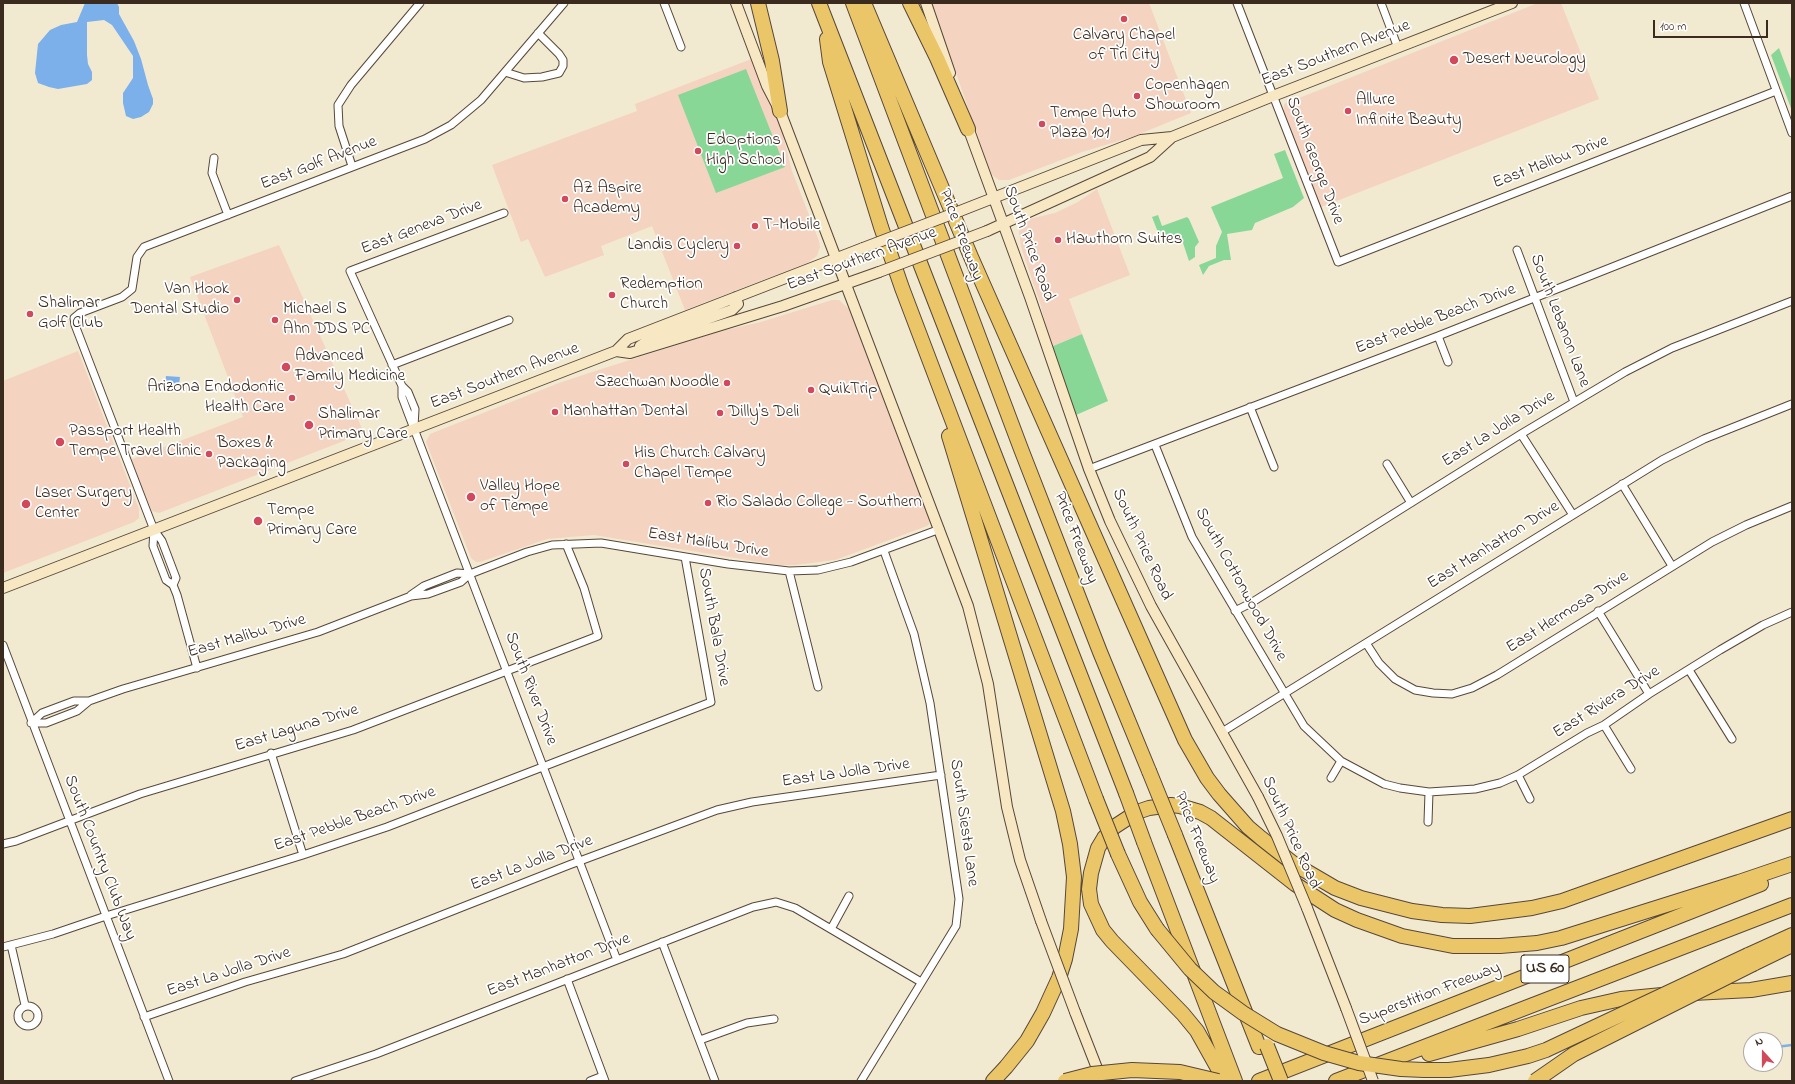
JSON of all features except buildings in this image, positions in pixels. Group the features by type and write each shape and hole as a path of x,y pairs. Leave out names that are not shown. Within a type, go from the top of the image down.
{"highway":[{"path":"758,3 772,60 780,112"},
{"path":"819,3 1126,793 1227,1075"},
{"name":"Price Freeway","path":"853,3 1020,449 1100,652 1263,1046 1273,1081"},
{"path":"864,3 977,271 1185,740 1207,778 1248,827 1294,864 1335,888 1361,898 1412,911 1442,915 1470,916 1532,908 1562,901 1792,819"},
{"path":"910,3 968,129"},
{"path":"825,19 830,62 881,227 937,383 1096,799 1118,854 1140,902 1157,929 1190,969 1214,992 1243,1013 1277,1034 1324,1053 1359,1063 1401,1069 1449,1070 1489,1065 1528,1056 1546,1050 1751,960 1792,945"},
{"path":"937,383 938,402 1063,811 1074,871 1071,929 1059,978 1044,1012 1027,1040 1006,1068 993,1081"},
{"path":"1227,1075 1183,1014 1103,930 1092,904 1089,889 1091,873 1098,848 1104,838 1114,827 1124,819 1143,810 1171,805 1200,812 1211,818 1294,884 1335,910 1357,920 1402,936 1453,946 1500,946 1537,943 1561,938 1740,882 1792,864"},
{"name":"Superstition Freeway","path":"1259,1081 1792,872"},
{"name":"US 60","path":"1336,1081 1792,905"},
{"path":"1535,1081 1574,1054 1751,960 1792,935"},
{"path":"1352,1075 1409,1060 1600,1004 1645,996 1751,990 1792,983"},
{"path":"1263,1046 1281,1081"},
{"path":"1250,1081 1298,1066"},
{"path":"1065,1081 1092,1074 1132,1070 1180,1072 1218,1081"}],"main road":[{"path":"736,3 767,86 780,112 940,529 973,623 988,684 1007,807 1020,860 1041,922 1102,1081"},
{"name":"South Price Road","path":"926,3 968,129 1004,224 1089,469 1110,521 1134,574 1258,797 1282,847 1346,1008 1373,1081"},
{"name":"East Southern Avenue","path":"3,588 616,351 628,339 835,258 1142,140 1172,137 1398,48 1500,5 1512,3"},
{"name":"East Southern Avenue","path":"616,351 630,352 761,313 846,284 986,231 1150,157 1172,137"},
{"path":"630,352 653,338 736,308 738,304 736,297"}],"street":[{"path":"352,166 339,126 338,105 351,85 420,3"},
{"name":"East Golf Avenue","path":"154,530 75,325 74,318 80,313 122,297 132,289 137,257 144,247 352,166 425,140 451,125 481,100 564,3"},
{"path":"664,3 681,47"},
{"name":"South George Drive","path":"1237,3 1338,262"},
{"path":"1381,3 1398,48"},
{"path":"1744,3 1792,133"},
{"path":"505,72 524,78 542,77 559,72 563,66 563,60 538,33"},
{"name":"East Malibu Drive","path":"1338,262 1776,91"},
{"path":"214,158 212,173 228,215"},
{"name":"East Pebble Beach Drive","path":"1089,469 1438,336 1792,196"},
{"name":"East Geneva Drive","path":"350,271 504,213"},
{"name":"South Lebanon Lane","path":"1517,250 1574,402"},
{"name":"South River Drive","path":"350,271 402,386 402,397 414,430 617,960"},
{"name":"East La Jolla Drive","path":"1236,611 1521,434 1625,372 1672,348 1792,301"},
{"path":"392,365 509,320"},
{"path":"1438,336 1448,362"},
{"name":"East Manhatton Drive","path":"1222,732 1662,460 1704,439 1792,404"},
{"path":"1250,407 1274,467"},
{"path":"1521,434 1573,515"},
{"name":"South Cottonwood Drive","path":"1155,444 1192,537 1284,694"},
{"path":"1387,464 1411,503"},
{"path":"1622,484 1672,566"},
{"name":"East Hermosa Drive","path":"1366,643 1379,663 1395,679 1415,690 1452,694 1472,688 1497,675 1598,611 1712,542 1746,525 1792,506"},
{"name":"East Malibu Drive","path":"31,723 46,723 77,711 89,701 123,689 318,632 411,596 424,586 457,573 470,574 527,552 552,545 601,543 728,564 788,571 818,570 851,562 884,551 940,529"},
{"path":"154,530 161,540 176,578 173,585 180,603 197,668"},
{"name":"East Laguna Drive","path":"3,844 16,842 140,794 271,753 353,730 506,670 598,636 584,588 566,544"},
{"name":"South Siesta Lane","path":"861,1081 956,926 959,899 930,703 914,634 884,551"},
{"name":"South Bala Drive","path":"685,557 711,702"},
{"path":"788,571 818,687"},
{"path":"1598,611 1649,694"},
{"name":"East Riviera Drive","path":"1284,694 1304,726 1341,761 1384,784 1429,792 1475,789 1500,783 1518,775 1587,733 1604,725 1649,694 1763,625 1791,614"},
{"name":"South Country Club Way","path":"3,646 6,662 169,1081"},
{"path":"1689,670 1732,739"},
{"name":"East Pebble Beach Drive","path":"3,947 53,934 387,827 711,702"},
{"path":"1604,725 1631,769"},
{"path":"271,753 303,855"},
{"path":"1331,778 1341,761"},
{"name":"East La Jolla Drive","path":"144,1017 245,982 343,954 579,861 717,810 752,802 941,775"},
{"path":"1518,775 1530,799"},
{"path":"1428,822 1429,792"},
{"path":"831,929 849,896"},
{"name":"East Manhatton Drive","path":"295,1081 376,1054 753,907 776,902 795,908 921,982"},
{"path":"662,942 715,1081"},
{"path":"11,945 25,1005"},
{"path":"567,979 604,1078 590,1081"},
{"path":"700,1040 747,1023 774,1019"}],"shaded area":[{"path":"932,3 1149,3 1191,113 1132,137 1082,152 1009,180 999,180 992,175 989,169"},
{"path":"1538,3 1561,3 1599,99 1321,207 1284,112 1284,104"},
{"path":"754,58 782,131 792,171 819,241 820,247 817,256 807,263 685,310 652,226 601,246 604,255 545,277 528,239 521,242 492,165 637,111 635,104"},
{"path":"1097,189 1130,275 1069,299 1082,334 1051,347 1041,306 1021,247 1019,231 1023,223 1029,219 1055,213 1078,202"},
{"path":"279,245 364,433 159,513 152,511 130,460 243,417 190,277"},
{"path":"832,300 839,300 849,309 928,513 930,523 927,526 835,560 795,565 778,565 594,535 547,539 480,562 476,562 471,558 426,442 430,434 559,383 589,373 721,331 761,322"},
{"path":"78,351 139,509 139,518 134,522 3,573 3,381"}],"green space":[{"path":"1779,48 1792,82 1792,111 1771,55"},
{"path":"746,69 785,167 716,193 678,95"},
{"path":"1285,150 1304,198 1293,207 1255,223 1252,230 1227,234 1231,260 1224,260 1209,266 1203,275 1199,265 1216,258 1216,246 1222,232 1211,207 1283,178 1274,154"},
{"path":"1158,215 1162,226 1187,217 1189,219 1199,242 1195,247 1195,257 1189,261 1181,237 1163,245 1152,217"},
{"path":"1082,334 1108,401 1076,415 1051,347"}],"water":[{"path":"85,3 117,3 119,7 119,14 134,41 141,59 153,99 153,104 149,112 141,117 133,119 126,116 123,103 123,93 133,78 133,56 112,25 104,20 87,22 87,55 88,64 92,72 92,80 87,84 58,89 38,83 35,73 38,44 50,30 61,25 77,22"},
{"path":"166,376 180,377 179,385 165,384"}],"waterway":[{"path":"1783,1046 1792,1045"}],"place":[{"name":"Calvary Chapel of Tri City","path":"1124,19"},
{"name":"Desert Neurology","path":"1454,60"},
{"name":"Copenhagen Showroom","path":"1137,96"},
{"name":"Allure Infinite Beauty","path":"1348,111"},
{"name":"Tempe Auto Plaza 101","path":"1042,124"},
{"name":"EdOptions High School","path":"698,151"},
{"name":"AZ Aspire Academy","path":"565,199"},
{"name":"T-Mobile","path":"755,226"},
{"name":"Hawthorn Suites","path":"1058,240"},
{"name":"Landis Cyclery","path":"737,246"},
{"name":"Redemption Church","path":"612,295"},
{"name":"Van Hook Dental Studio","path":"237,300"},
{"name":"Shalimar Golf Club","path":"30,314"},
{"name":"Michael S Ahn DDS PC","path":"275,320"},
{"name":"Advanced Family Medicine","path":"286,367"},
{"name":"Szechwan Noodle","path":"727,383"},
{"name":"QuikTrip","path":"811,390"},
{"name":"Arizona Endodontic Health Care","path":"292,398"},
{"name":"Manhattan Dental","path":"555,412"},
{"name":"Dilly's Deli","path":"720,413"},
{"name":"Shalimar Primary Care","path":"309,425"},
{"name":"Passport Health Tempe Travel Clinic","path":"60,442"},
{"name":"Boxes & Packaging","path":"209,454"},
{"name":"His Church: Calvary Chapel Tempe","path":"626,464"},
{"name":"Valley Hope of Tempe","path":"471,497"},
{"name":"Rio Salado College - Southern","path":"708,503"},
{"name":"Laser Surgery Center","path":"26,504"},
{"name":"Tempe Primary Care","path":"258,521"}]}
